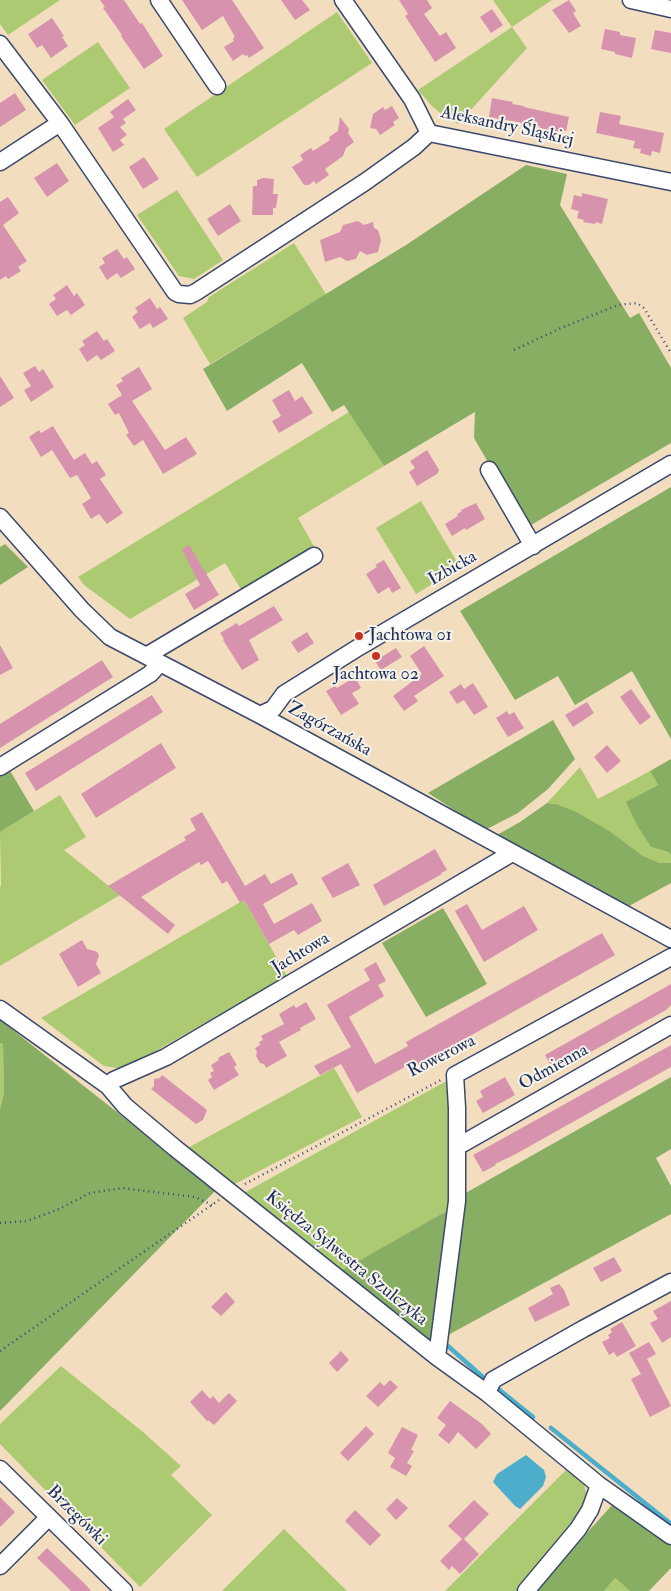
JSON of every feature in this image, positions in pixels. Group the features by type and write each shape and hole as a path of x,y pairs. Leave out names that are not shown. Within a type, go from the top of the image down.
{"street":[{"path":"159,0 217,86"},
{"name":"Aleksandry Śląskiej","path":"343,0 412,98 429,133 671,182"},
{"path":"631,0 671,9"},
{"path":"0,44 60,123 175,292 182,295 190,295 196,292 365,182 414,147 429,133"},
{"path":"0,162 60,123"},
{"name":"Izbicka","path":"260,714 273,709 284,694 311,677 671,464"},
{"path":"488,470 533,546"},
{"name":"Zagórzańska","path":"0,517 82,610 110,637 260,714 671,939"},
{"path":"0,768 150,674 153,660 314,556"},
{"name":"Jachtowa","path":"108,1086 114,1080 166,1057 512,853"},
{"name":"Rowerowa","path":"455,1075 671,957"},
{"name":"Księdza Sylwestra Szulczyka","path":"0,1009 108,1086 125,1106 230,1192 437,1357 487,1392 599,1485 671,1536"},
{"name":"Odmienna","path":"457,1144 462,1144 671,1025"},
{"path":"437,1357 457,1201 455,1075"},
{"path":"487,1392 493,1380 671,1282"},
{"name":"Brzegówki","path":"0,1469 124,1591"},
{"path":"526,1591 578,1530 590,1510 599,1485"},
{"path":"0,1566 49,1517"}],"path":[{"path":"514,350 561,328 618,305 637,303 644,308 671,353"},
{"name":"Rowerowa","path":"0,1351 230,1192 446,1077 455,1075"},
{"path":"0,1222 27,1221 57,1210 90,1193 122,1188 194,1197 212,1205"}],"green space":[{"path":"0,0 60,0 8,35 0,24"},
{"path":"493,0 552,0 512,27"},
{"path":"337,12 372,63 197,177 164,129"},
{"path":"512,27 527,48 458,124 432,106 418,90"},
{"path":"98,42 130,88 75,125 42,80"},
{"path":"526,165 567,174 560,205 630,318 639,313 671,368 671,443 526,528 474,438 475,412 384,466 344,405 332,412 302,363 227,411 203,369 406,245"},
{"path":"177,190 223,260 194,279 179,276 137,215"},
{"path":"294,243 326,294 210,364 183,318 207,302 209,297"},
{"path":"349,412 384,466 298,518 315,548 242,591 225,563 130,619 84,585 78,577"},
{"path":"671,487 671,739 632,671 575,705 558,676 515,700 460,611"},
{"path":"421,501 460,567 416,594 376,528"},
{"path":"5,544 28,567 0,585 0,547"},
{"path":"553,720 575,759 548,789 518,813 485,830 428,793"},
{"path":"671,759 671,855 668,852 651,847 637,825 626,802 658,785 650,771"},
{"path":"580,767 598,799 650,771 658,785 627,802 651,847 668,852 671,855 671,863 660,863 643,856 611,832 556,804 547,803"},
{"path":"9,769 34,811 0,832 0,775"},
{"path":"60,795 86,837 64,850 120,895 0,966 0,832"},
{"path":"547,803 556,804 576,812 611,832 643,856 660,863 671,863 671,883 629,906 497,835"},
{"path":"244,900 287,976 124,1069 104,1066 41,1018"},
{"path":"443,908 487,984 426,1017 382,943"},
{"path":"0,1020 216,1190 0,1411 0,1110 4,1092 3,1044 0,1043"},
{"path":"0,1043 3,1044 4,1092 0,1110"},
{"path":"334,1068 362,1117 231,1186 184,1150"},
{"path":"671,1077 671,1149 656,1158 671,1186 671,1214 448,1335 462,1195"},
{"path":"450,1079 450,1209 339,1272 242,1194"},
{"path":"450,1209 435,1341 430,1344 339,1272"},
{"path":"61,1366 143,1432 181,1466 171,1475 212,1515 140,1587 0,1444 0,1424"},
{"path":"568,1468 584,1483 587,1498 571,1531 518,1591 445,1591"},
{"path":"614,1503 671,1545 671,1568 649,1591 630,1591 615,1578 604,1591 534,1591"},
{"path":"284,1529 344,1588 347,1591 222,1591"},
{"path":"615,1578 630,1591 604,1591"}],"water":[{"path":"526,1455 544,1470 546,1477 543,1486 520,1509 493,1482 497,1474"}],"building":[{"path":"100,0 124,0 140,24 142,23 163,56 144,69 103,8 105,7"},
{"path":"182,0 232,0 264,48 249,58 243,54 233,61 224,47 234,41 233,38 235,37 223,16 202,30"},
{"path":"281,0 302,0 310,10 295,20"},
{"path":"399,0 427,0 432,8 424,14 440,36 446,32 456,48 435,62 405,16 408,14"},
{"path":"569,0 576,11 573,13 581,26 569,33 552,10"},
{"path":"492,9 503,25 491,33 480,17"},
{"path":"52,18 68,46 51,58 42,45 37,48 28,34"},
{"path":"605,29 620,32 620,35 636,38 632,58 601,49"},
{"path":"655,30 671,33 671,53 651,49"},
{"path":"15,93 26,110 0,127 0,103"},
{"path":"492,98 569,117 566,131 559,130 559,132 539,128 540,126 489,117"},
{"path":"128,99 136,110 123,119 126,123 120,127 127,135 120,140 124,145 113,152 98,128 114,117 110,112"},
{"path":"392,106 399,118 393,122 395,125 380,135 376,129 370,128 373,114 383,107 385,110"},
{"path":"600,112 621,116 619,124 664,133 660,153 652,151 651,156 640,153 641,149 633,148 635,141 596,133"},
{"path":"340,117 349,129 348,133 354,142 346,148 343,156 325,169 329,175 316,184 314,181 309,185 304,185 292,167 303,160 300,155 311,148 313,151 330,140 329,137 338,131"},
{"path":"144,157 159,179 143,189 129,167"},
{"path":"57,163 69,181 47,197 34,178"},
{"path":"263,178 274,179 273,194 278,194 276,208 273,208 273,215 252,215 253,186 257,186 257,180"},
{"path":"582,193 608,199 602,224 583,222 584,220 577,218 579,211 571,209 574,195 582,197"},
{"path":"8,197 19,213 3,225 27,261 18,267 21,271 8,279 6,276 0,280 0,202"},
{"path":"230,204 241,221 218,236 207,219"},
{"path":"358,221 364,225 373,222 374,228 378,230 381,240 378,252 367,255 360,251 356,259 347,261 340,257 325,262 320,240 340,232 343,225"},
{"path":"117,249 124,259 127,257 135,269 121,278 117,273 107,280 99,267 105,263 102,258"},
{"path":"67,285 74,296 77,293 85,305 71,315 67,310 57,316 49,304 56,299 53,295"},
{"path":"150,298 157,309 160,307 168,319 153,328 150,323 140,329 132,317 138,312 135,308"},
{"path":"97,331 104,341 107,339 115,351 101,360 97,355 87,362 79,349 85,345 82,341"},
{"path":"35,366 39,372 43,369 54,387 31,402 24,390 31,386 23,373"},
{"path":"139,367 152,389 132,401 165,450 186,437 197,454 163,474 143,440 134,446 126,435 129,433 119,413 115,415 108,404 122,395 116,385 123,381 121,378"},
{"path":"0,376 14,398 0,407"},
{"path":"289,390 295,401 302,396 313,413 279,433 272,421 281,416 272,400"},
{"path":"53,426 74,460 85,453 92,464 97,461 106,475 100,479 123,513 107,524 99,514 91,519 82,504 91,498 77,475 70,478 52,450 41,457 29,437 39,430 41,433"},
{"path":"427,450 439,470 437,474 417,486 409,472 415,468 410,461"},
{"path":"476,503 485,519 452,536 445,524 458,516 457,514 461,510"},
{"path":"189,545 219,595 194,610 185,594 200,585 182,549"},
{"path":"384,560 401,588 392,593 389,587 378,594 366,574 377,567 375,565"},
{"path":"274,606 283,620 249,640 259,660 242,670 220,633 237,623 239,626"},
{"path":"307,632 314,643 298,653 291,642"},
{"path":"0,645 13,668 0,675"},
{"path":"424,646 444,676 414,696 418,701 404,711 393,696 422,674 410,656"},
{"path":"396,648 402,657 381,670 375,661"},
{"path":"102,660 113,677 0,748 0,724"},
{"path":"355,677 361,688 352,693 359,704 341,715 326,691 335,686 337,688"},
{"path":"473,683 488,707 474,715 464,700 457,704 449,692 461,684 464,689"},
{"path":"631,689 651,717 640,725 620,697"},
{"path":"152,695 163,712 36,791 25,773"},
{"path":"587,702 594,713 573,727 565,715"},
{"path":"507,711 509,715 514,712 524,728 508,737 496,718"},
{"path":"161,743 176,768 96,818 81,794"},
{"path":"607,745 621,761 607,773 594,757"},
{"path":"202,812 245,886 265,874 271,884 292,873 298,884 263,904 274,924 312,903 322,921 298,935 294,930 269,944 244,900 240,903 227,881 222,884 208,861 201,865 199,862 141,897 175,925 168,934 108,886 186,840 184,837 196,830 190,819"},
{"path":"435,849 447,870 384,906 373,885"},
{"path":"348,863 360,885 333,898 321,878"},
{"path":"467,904 482,930 524,906 538,930 484,962 455,911"},
{"path":"602,933 615,955 418,1065 416,1061 357,1093 341,1064 320,1075 314,1066 351,1047 327,1005 370,980 364,969 376,962 386,981 378,985 384,996 349,1017 375,1064 408,1046 406,1042"},
{"path":"82,940 87,949 98,953 99,956 96,964 101,973 78,987 59,954"},
{"path":"671,984 671,1005 666,1010 555,1072 545,1055"},
{"path":"306,1002 316,1019 279,1042 287,1056 266,1068 256,1056 255,1048 263,1040 261,1036 284,1024 279,1014 294,1005 296,1008"},
{"path":"671,1045 671,1067 483,1172 473,1155"},
{"path":"229,1052 237,1065 234,1067 239,1075 214,1090 208,1080 212,1077 210,1073 214,1071 211,1065 219,1060 218,1058"},
{"path":"162,1075 207,1110 203,1120 196,1124 151,1089 154,1086 154,1079 160,1078"},
{"path":"505,1077 515,1095 483,1113 476,1101 483,1097 480,1091"},
{"path":"614,1257 622,1271 601,1282 593,1268"},
{"path":"559,1284 564,1290 570,1305 535,1322 528,1308 553,1294 550,1288"},
{"path":"226,1292 235,1302 221,1316 211,1307"},
{"path":"671,1301 671,1337 662,1343 650,1323 658,1319 653,1311"},
{"path":"622,1322 636,1346 617,1357 614,1352 609,1355 602,1342 610,1338 608,1335 612,1332 610,1329"},
{"path":"649,1342 656,1354 647,1359 671,1406 650,1417 631,1379 641,1374 629,1353"},
{"path":"341,1351 349,1360 337,1372 329,1363"},
{"path":"390,1380 398,1387 378,1407 366,1396 380,1382 384,1386"},
{"path":"202,1390 210,1399 213,1396 219,1403 229,1393 237,1401 214,1425 207,1421 190,1402"},
{"path":"450,1401 482,1424 491,1434 476,1449 458,1432 449,1444 438,1435 446,1425 437,1418"},
{"path":"366,1426 374,1434 348,1461 340,1453"},
{"path":"402,1427 418,1435 411,1450 414,1451 407,1463 412,1466 406,1476 390,1467 395,1458 388,1453"},
{"path":"0,1497 15,1512 0,1527"},
{"path":"397,1498 408,1508 396,1520 386,1509"},
{"path":"474,1500 489,1514 464,1539 479,1554 460,1574 452,1566 449,1570 440,1561 462,1539 448,1526"},
{"path":"355,1510 381,1535 370,1546 345,1521"},
{"path":"47,1548 91,1591 71,1591 37,1558"}],"waterway":[{"path":"448,1346 485,1379"},
{"path":"496,1387 533,1417"},
{"path":"551,1428 671,1524"}],"place":[{"name":"Jachtowa 01","path":"359,636"},
{"name":"Jachtowa 02","path":"376,656"}]}
